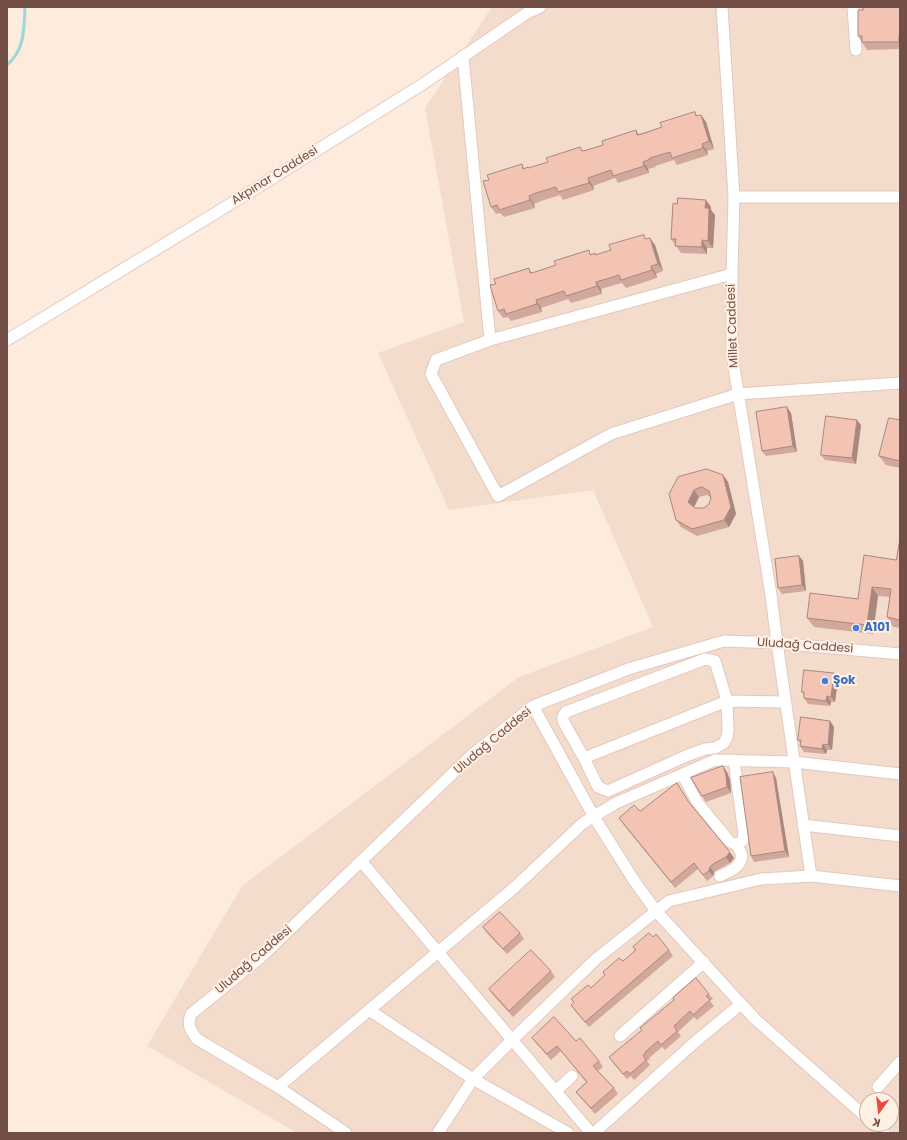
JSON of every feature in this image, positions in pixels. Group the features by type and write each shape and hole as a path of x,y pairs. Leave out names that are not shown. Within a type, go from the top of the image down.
{"street":[{"name":"Akpınar Caddesi","path":"7,340 255,189 423,84 527,13 540,7"},
{"name":"Millet Caddesi","path":"722,7 734,198 732,355 767,564 785,702 811,876"},
{"path":"856,50 853,7 861,7"},
{"path":"463,56 490,340"},
{"path":"734,198 900,197"},
{"path":"732,274 490,340 436,360 431,374 498,496 611,434 738,394 900,383"},
{"name":"Uludağ Caddesi","path":"278,1087 197,1039 189,1029 188,1022 191,1014 261,956 474,753 533,706 628,669 724,641 777,643 900,654"},
{"path":"705,659 715,661 728,701 728,731 727,737 721,746 686,756 608,791 598,787 584,758 563,721 563,716 566,712 705,659"},
{"path":"584,758 728,701 785,702"},
{"path":"533,706 594,816 635,882 656,911 755,1019 859,1111"},
{"path":"346,1133 278,1087 515,887 583,823 616,803 715,760 794,762 900,774"},
{"path":"682,774 697,802 729,841 737,844 743,840 744,834 734,760"},
{"path":"803,825 900,836"},
{"path":"720,876 736,868 740,863 742,856 737,844"},
{"path":"361,862 593,1133 695,1042 741,1004"},
{"path":"438,1133 473,1079 596,959 669,901 761,879 811,876 900,886"},
{"path":"620,1036 704,962"},
{"path":"369,1010 473,1079 568,1133"},
{"path":"878,1087 900,1062"},
{"path":"556,1091 572,1076"}],"shaded area":[{"path":"492,7 900,7 900,1133 297,1133 147,1046 242,886 519,677 653,627 593,490 449,510 378,353 464,322 425,108"}],"building":[{"path":"863,7 900,7 899,42 862,42 862,36 858,36 858,10 863,10"},
{"path":"695,112 696,116 701,115 709,141 702,144 703,148 672,158 670,152 650,158 643,162 644,166 613,176 611,170 588,178 589,183 558,192 556,187 536,193 529,196 530,200 499,210 497,205 491,207 483,181 489,180 487,175 522,164 523,169 548,162 546,158 580,147 582,151 587,150 603,145 602,141 636,130 637,135 642,134 662,127 660,123"},
{"path":"678,198 706,200 705,208 709,208 708,241 702,240 702,247 675,246 676,239 671,239 673,203 677,204"},
{"path":"644,235 645,239 650,238 658,264 651,266 652,270 621,280 619,275 596,282 597,286 566,296 564,291 536,300 537,304 506,314 504,309 498,311 490,285 496,284 494,279 529,268 530,273 535,272 556,265 554,261 589,250 590,255 595,253 595,255 611,250 609,245"},
{"path":"787,407 793,446 762,451 756,412"},
{"path":"826,416 857,420 852,458 821,455"},
{"path":"889,418 900,420 900,461 879,456"},
{"path":"707,469 723,475 731,507 724,520 692,529 676,520 669,494 678,477","holes":["702,487 709,491 711,498 709,504 704,508 695,508 688,502 694,490"]},
{"path":"900,539 900,620 887,617 891,589 872,587 867,625 807,618 810,593 858,599 864,555 896,560"},
{"path":"799,556 802,585 778,588 775,559"},
{"path":"804,670 834,673 831,697 827,696 826,701 804,698 804,692 802,692"},
{"path":"801,717 830,721 828,745 823,744 822,749 800,746 801,740 798,740"},
{"path":"723,766 726,775 727,787 702,796 691,778"},
{"path":"773,772 785,851 751,856 740,777"},
{"path":"677,783 688,801 730,852 726,857 713,864 709,871 703,875 694,863 671,882 619,818 634,805 640,811"},
{"path":"500,912 520,933 503,949 483,927"},
{"path":"649,933 653,937 656,934 669,950 585,1022 571,1005 574,1002 571,999 588,985 591,988 605,975 603,972 619,958 623,961 636,950 633,947"},
{"path":"531,950 551,971 509,1011 489,989"},
{"path":"696,978 709,994 706,996 710,1000 693,1015 690,1011 674,1026 677,1031 661,1045 658,1041 645,1052 646,1053 643,1055 646,1060 630,1074 627,1071 623,1074 609,1057 642,1030 640,1028 674,1000 673,998"},
{"path":"554,1017 576,1041 580,1038 599,1061 593,1066 614,1088 591,1108 576,1092 587,1082 557,1046 547,1054 532,1038"}],"waterway":[{"path":"7,65 13,59 20,46 24,31 25,7"}],"place":[{"name":"A101","path":"856,628"},
{"name":"Şok","path":"825,681"}]}
